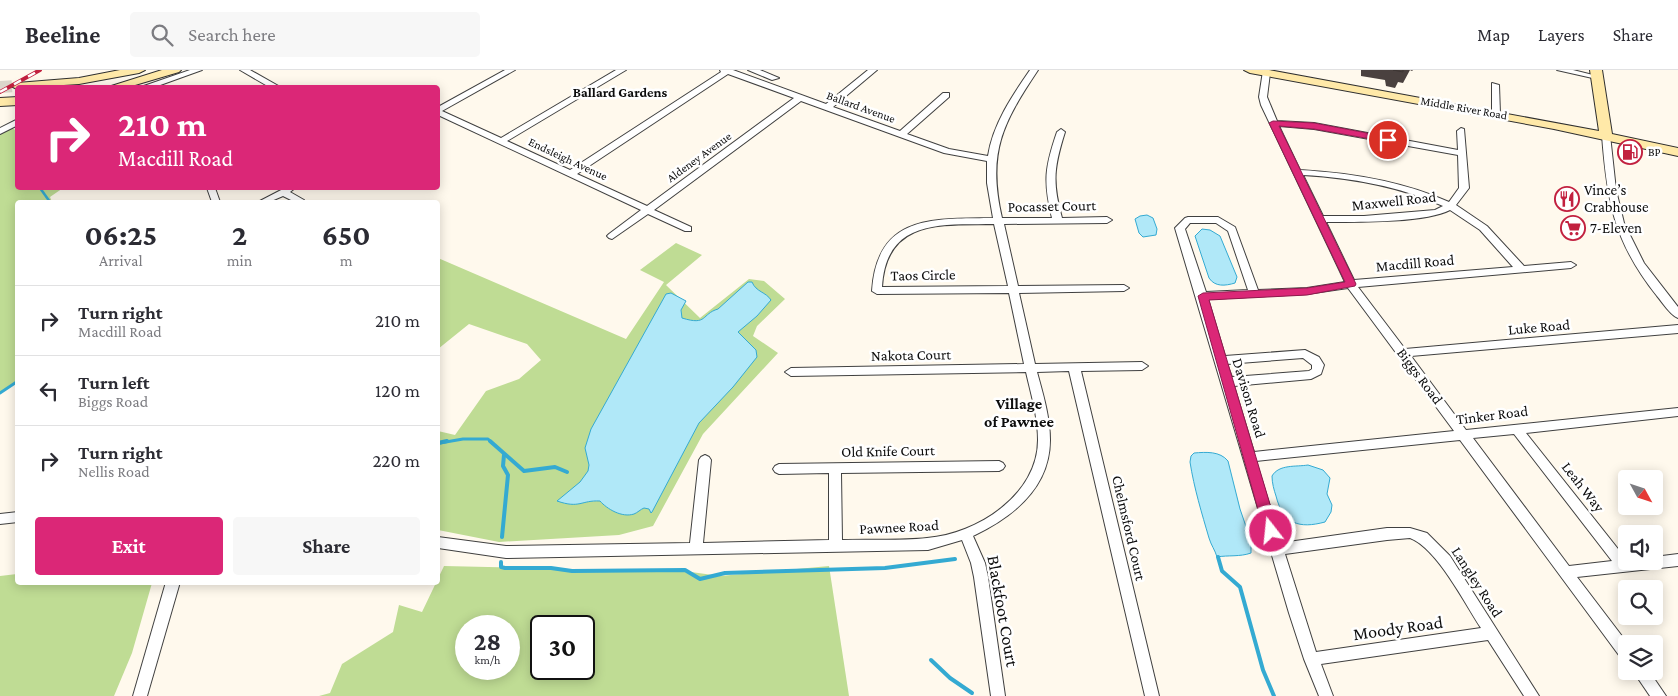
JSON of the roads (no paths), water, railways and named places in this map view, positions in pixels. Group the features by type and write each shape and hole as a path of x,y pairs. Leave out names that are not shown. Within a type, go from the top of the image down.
{"street":[{"path":"29,85 79,81 138,70"},
{"path":"121,85 175,70"},
{"path":"151,85 198,70"},
{"path":"244,70 272,85"},
{"path":"500,142 622,70"},
{"path":"570,174 727,70"},
{"name":"Ballard Avenue","path":"727,70 946,152 992,159"},
{"path":"752,70 776,78"},
{"path":"826,108 873,70"},
{"name":"Pawnee Road","path":"440,543 506,552 928,544 966,534 995,519 1019,500 1040,468 1043,453 1043,429 998,221 992,184 992,159 996,138 1004,117 1034,70"},
{"name":"Middle River Road","path":"1250,70 1606,135 1678,152"},
{"path":"1561,70 1596,73 1606,135 1613,198 1618,220 1648,277 1678,314"},
{"path":"440,110 506,71"},
{"name":"Biggs Road","path":"1266,73 1263,97 1273,123 1351,284 1618,642"},
{"path":"1495,86 1496,114"},
{"path":"901,135 946,95"},
{"name":"Aldeney Avenue","path":"612,236 800,98"},
{"path":"0,102 15,100"},
{"name":"Endsleigh Avenue","path":"440,112 500,142 688,229"},
{"path":"0,131 15,123"},
{"path":"1273,123 1314,126 1462,154"},
{"path":"1058,221 1050,192 1048,176 1061,132"},
{"name":"Maxwell Road","path":"1319,219 1364,219 1437,213 1451,206 1464,188 1461,132"},
{"path":"1297,172 1332,174 1401,188 1433,198 1451,206 1483,228 1520,268"},
{"path":"267,200 287,190 299,200"},
{"name":"Pocasset Court","path":"998,221 1106,220"},
{"name":"Davison Road","path":"1254,292 1232,229 1218,220 1188,220 1180,228 1203,296 1277,549 1312,659 1326,696"},
{"name":"Taos Circle","path":"998,221 937,222 906,230 895,240 882,259 877,278 877,291 1013,289"},
{"name":"Macdill Road","path":"1203,296 1254,292 1307,291 1351,284 1570,265"},
{"path":"1013,289 1124,288"},
{"name":"Luke Road","path":"1402,353 1678,329"},
{"path":"1221,360 1305,354 1315,360 1318,365 1317,371 1311,375 1227,382"},
{"name":"Nakota Court","path":"791,372 1142,366"},
{"name":"Chelmsford Court","path":"1074,367 1152,696"},
{"name":"Tinker Road","path":"1250,458 1678,412"},
{"name":"Leah Way","path":"1516,428 1618,558"},
{"path":"696,548 705,460"},
{"name":"Old Knife Court","path":"779,469 999,466"},
{"path":"835,468 836,546"},
{"path":"0,518 15,517"},
{"name":"Langley Road","path":"1277,549 1387,534 1410,533 1422,538 1445,560 1532,696"},
{"name":"Blackfoot Court","path":"966,534 978,562 998,696"},
{"path":"1663,562 1678,560"},
{"path":"1565,572 1618,567"},
{"path":"140,696 172,585"},
{"name":"Moody Road","path":"1312,659 1491,633"},
{"path":"1647,680 1659,696"}],"water":[{"path":"1147,215 1153,218 1157,229 1156,235 1143,237 1139,233 1135,219"},
{"path":"1202,229 1210,230 1220,236 1237,277 1235,283 1220,285 1214,283 1209,278 1195,236"},
{"path":"748,282 752,282 756,288 771,300 757,316 738,332 756,350 757,357 733,387 699,423 652,512 644,508 634,514 625,515 611,510 600,501 571,504 557,501 580,482 588,471 589,465 585,448 591,429 666,294 671,293 686,301 681,310 682,318 696,321 718,309"},
{"path":"1208,452 1217,454 1228,461 1240,509 1251,541 1251,553 1217,557 1198,501 1190,462 1191,456 1194,453"},
{"path":"1308,465 1323,470 1330,478 1327,494 1332,505 1331,512 1325,522 1307,525 1293,522 1283,513 1279,505 1272,476 1283,468"}],"waterway":[{"path":"41,190 49,200"},
{"path":"0,393 15,383"},
{"path":"440,443 463,439 488,439 490,441"},
{"path":"440,443 447,441"},
{"path":"490,441 524,471 555,467 567,472"},
{"path":"502,537 508,475 503,466 504,455"},
{"path":"1218,557 1222,571 1240,587 1263,670 1274,696"},
{"path":"501,562 501,567 505,568 551,568 572,571 685,570 700,579 725,573 885,568 955,559"},
{"path":"931,660 950,678 972,693"}],"tunnel":[{"path":"0,87 15,86"}],"railway":[{"path":"0,92 40,70"}],"place":[{"name":"BP","path":"1630,152"},
{"name":"Vince’s Crabhouse","path":"1567,199"},
{"name":"7-Eleven","path":"1573,228"}],"district":[{"name":"Ballard Gardens","path":"620,92"},
{"name":"Village of Pawnee","path":"1019,412"}]}
